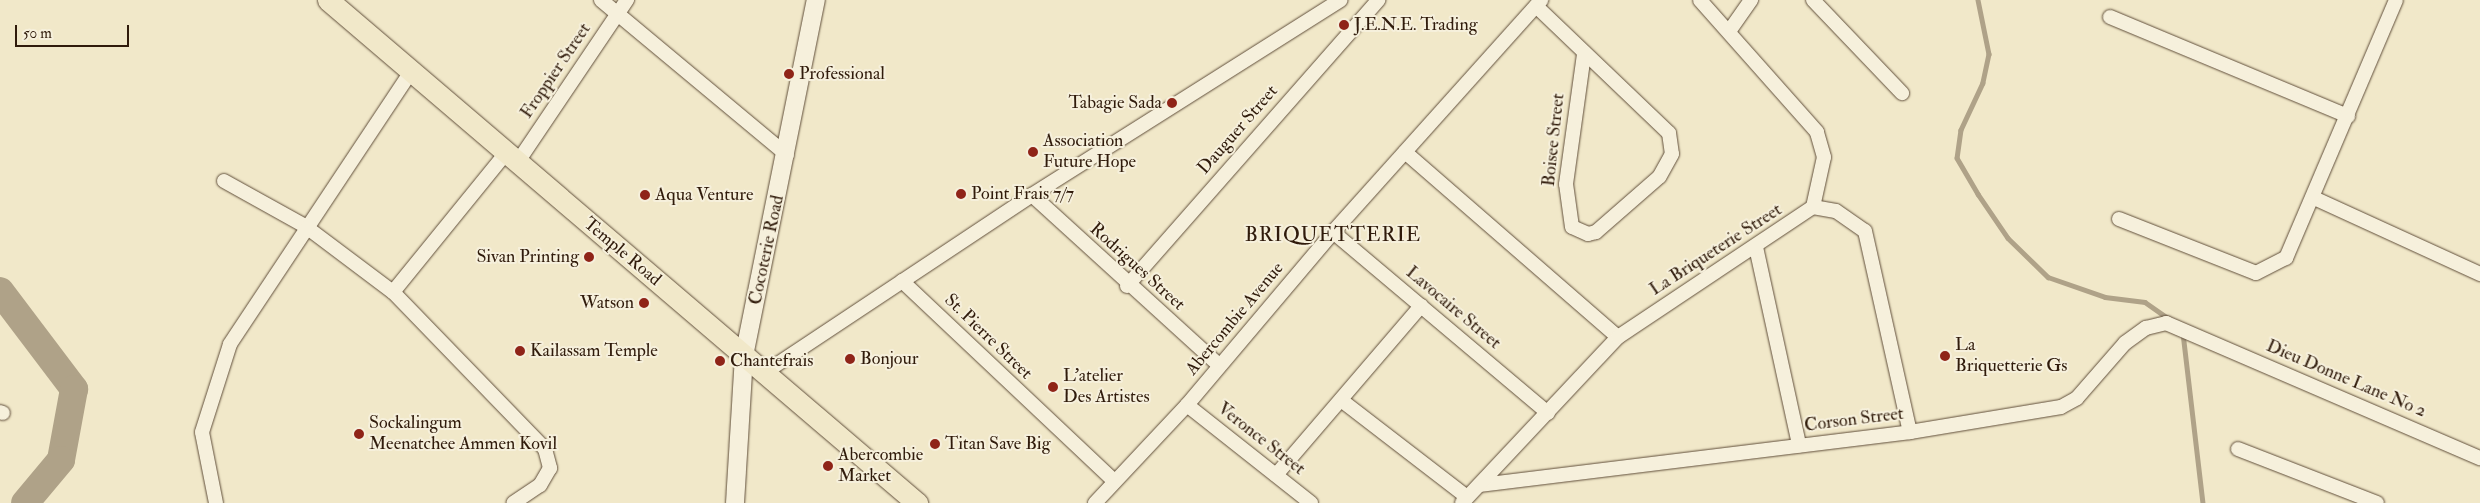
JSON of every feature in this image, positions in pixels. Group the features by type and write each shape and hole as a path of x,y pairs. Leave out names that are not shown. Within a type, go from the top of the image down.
{"main road":[{"name":"Temple Road","path":"328,0 511,159 917,503"}],"street":[{"path":"601,0 787,155"},
{"name":"Froppier Street","path":"393,292 511,159 627,0"},
{"name":"Cocoterie Road","path":"735,503 744,356 787,155 816,0"},
{"path":"764,373 1032,195 1340,0"},
{"name":"Dauguer Street","path":"1127,286 1378,0"},
{"path":"1700,0 1730,30 1817,132 1824,157 1813,207 1836,211 1865,231 1910,432"},
{"path":"1730,30 1752,0"},
{"path":"1813,0 1902,93"},
{"path":"2119,219 2256,273 2286,258 2314,198 2396,0"},
{"name":"Boisee Street","path":"1539,3 1584,54 1669,133 1672,154 1658,177 1596,232 1588,234 1572,227 1566,184 1584,54"},
{"name":"Abercombie Avenue","path":"1095,503 1187,405 1219,364 1333,232 1539,3"},
{"path":"2110,17 2348,116"},
{"path":"216,503 202,432 230,344 305,226 411,72"},
{"path":"1405,152 1618,337"},
{"path":"224,181 305,226 393,292 545,449 550,468 540,485 513,503"},
{"name":"Rodrigues Street","path":"1032,195 1127,286 1219,364"},
{"path":"2314,198 2480,274"},
{"name":"La Briqueterie Street","path":"1464,500 1618,337 1756,247 1813,207"},
{"name":"Lavocaire Street","path":"1333,232 1548,413"},
{"path":"1756,247 1799,445"},
{"name":"St. Pierre Street","path":"902,281 1114,481"},
{"path":"1276,475 1421,306"},
{"name":"Corson Street","path":"1480,485 1910,432 2070,403 2108,358 2142,330 2176,324 2197,335"},
{"name":"Dieu Donne Lane No 2","path":"2197,335 2480,458"},
{"path":"1341,400 1464,500"},
{"name":"Veronce Street","path":"1187,405 1311,503"},
{"path":"2238,449 2377,503"}],"waterway":[{"path":"1978,0 1989,54 1983,83 1961,130 1957,158 1978,194 2008,238 2048,277 2105,297 2145,302 2171,320"},
{"path":"0,291 74,389 61,460 25,503"},
{"path":"2183,333 2203,503"}],"place":[{"name":"J.E.N.E. Trading","path":"1344,25"},
{"name":"Professional","path":"789,74"},
{"name":"Tabagie Sada","path":"1172,103"},
{"name":"Association Future Hope","path":"1033,152"},
{"name":"Point Frais 7/7","path":"961,194"},
{"name":"Aqua Venture","path":"645,195"},
{"name":"Sivan Printing","path":"589,257"},
{"name":"Watson","path":"644,303"},
{"name":"Kailassam Temple","path":"520,351"},
{"name":"La Briquetterie Gs","path":"1945,356"},
{"name":"Bonjour","path":"850,359"},
{"name":"Chantefrais","path":"720,361"},
{"name":"L'atelier Des Artistes","path":"1053,387"},
{"name":"Sockalingum Meenatchee Ammen Kovil","path":"359,434"},
{"name":"Titan Save Big","path":"935,444"},
{"name":"Abercombie Market","path":"828,466"}],"district":[{"name":"BRIQUETTERIE","path":"1333,234"}]}
